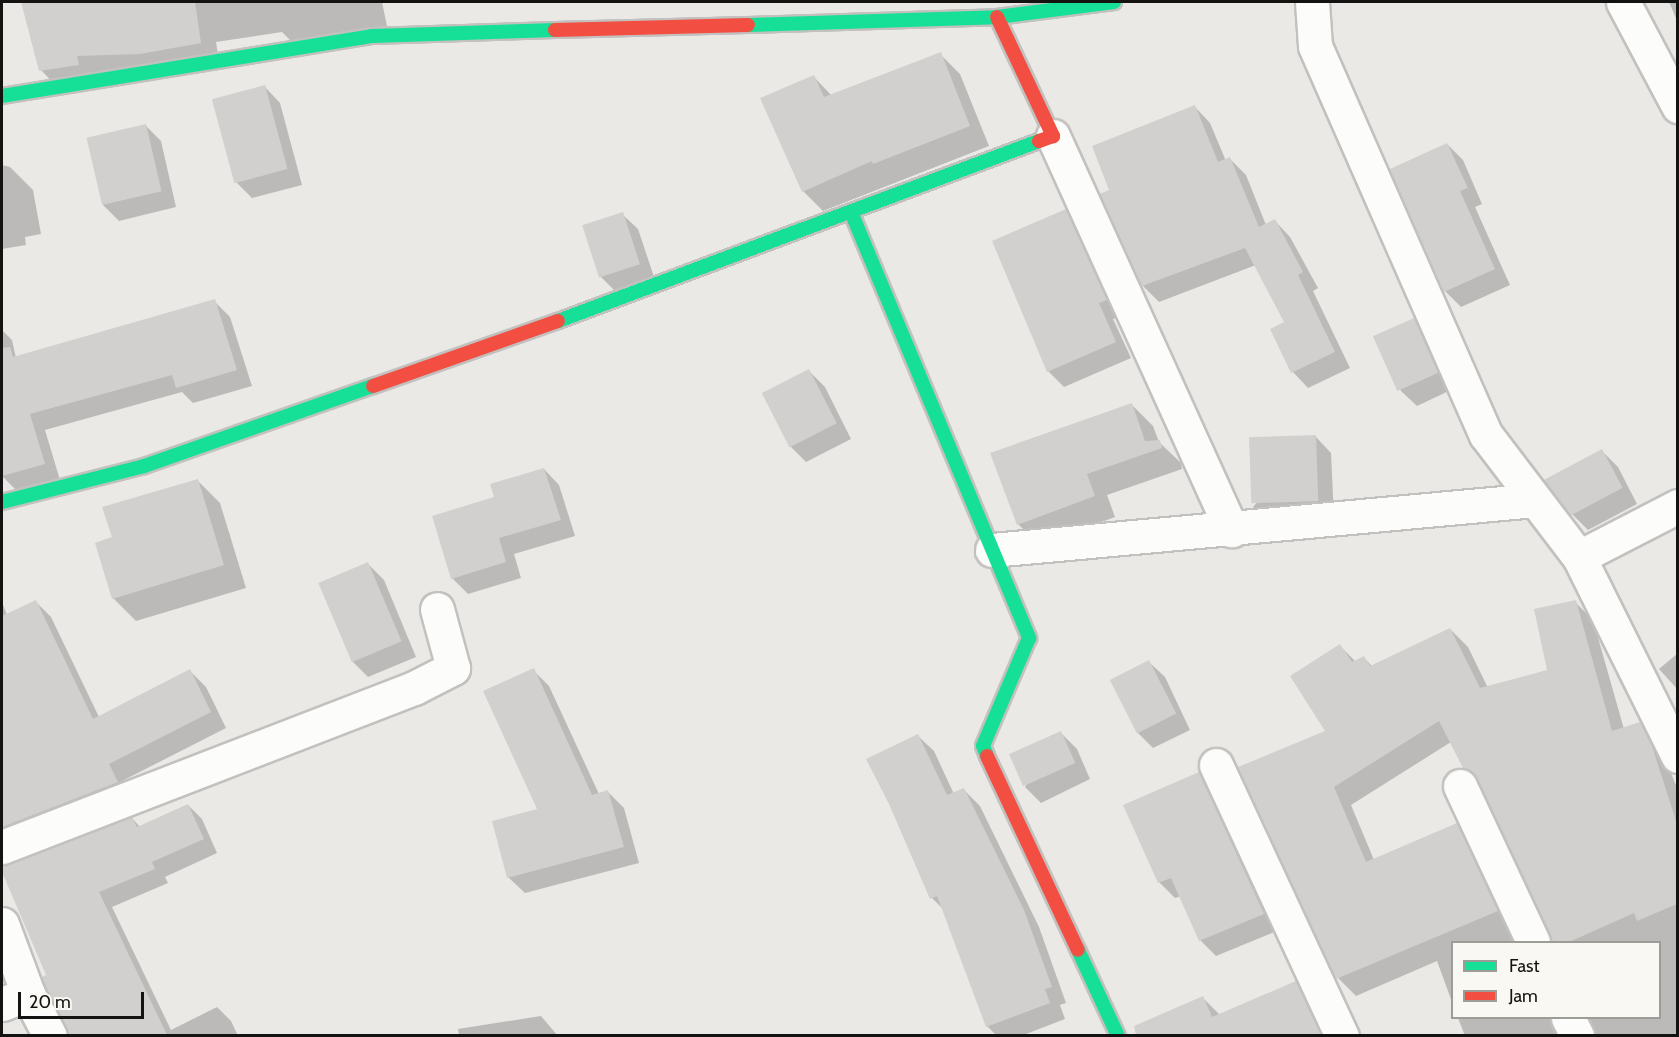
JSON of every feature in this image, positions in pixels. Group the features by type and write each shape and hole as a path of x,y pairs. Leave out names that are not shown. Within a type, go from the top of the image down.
{"street":[{"path":"2,96 372,36 997,17 1114,2"},
{"path":"1312,2 1315,46 1486,435 1579,557 1677,756"},
{"path":"1623,2 1677,106"},
{"path":"997,17 1232,530"},
{"path":"2,502 144,466 587,311 1053,136"},
{"path":"850,212 1029,638 983,746 1118,1035"},
{"path":"992,550 1232,530 1535,500"},
{"path":"1579,557 1677,506"},
{"path":"2,848 414,688 453,668 436,609"},
{"path":"1216,765 1342,1035"},
{"path":"1460,786 1533,941"},
{"path":"2,924 15,999 50,1035"},
{"path":"1569,1019 1577,1035"}],"building":[{"path":"21,2 195,2 201,43 140,54 77,56 79,65 39,71"},
{"path":"941,52 970,126 873,164 872,161 802,192 760,98 814,75 824,97"},
{"path":"265,85 288,169 234,183 212,99"},
{"path":"1195,105 1218,162 1230,157 1259,227 1275,219 1303,272 1298,275 1335,352 1291,373 1270,329 1284,322 1245,248 1142,286 1100,194 1109,190 1092,146"},
{"path":"146,124 162,191 102,205 87,138"},
{"path":"1447,143 1468,188 1460,191 1495,269 1444,292 1390,169"},
{"path":"1066,209 1107,300 1099,303 1116,342 1047,372 992,241"},
{"path":"623,212 640,264 599,278 582,225"},
{"path":"215,299 237,370 176,388 172,375 30,414 45,464 2,476 2,348 10,347 13,357"},
{"path":"1414,318 1438,373 1397,391 1373,336"},
{"path":"809,369 837,423 789,447 762,393"},
{"path":"1132,403 1145,441 1160,440 1162,448 1087,474 1095,496 1017,525 990,453"},
{"path":"1316,435 1318,501 1251,503 1249,437"},
{"path":"1602,449 1623,488 1564,519 1544,480"},
{"path":"544,468 561,520 499,538 506,562 451,579 432,516 494,497 490,484"},
{"path":"198,479 224,565 112,599 95,543 112,537 102,507"},
{"path":"368,562 402,641 352,662 318,583"},
{"path":"36,600 93,719 190,669 211,712 109,764 118,782 2,827 2,616"},
{"path":"1576,600 1612,731 1640,722 1652,746 1677,824 1677,904 1637,921 1634,913 1571,941 1552,941 1477,778 1471,771 1463,768 1439,721 1334,787 1366,862 1457,823 1498,911 1336,979 1238,767 1325,731 1290,676 1340,644 1352,662 1364,656 1370,666 1450,628 1480,688 1547,670 1534,609"},
{"path":"1149,660 1176,713 1137,733 1110,680"},
{"path":"534,668 592,795 608,790 624,847 507,878 492,821 537,809 483,691"},
{"path":"1061,731 1075,763 1023,786 1009,754"},
{"path":"918,734 947,795 964,788 1024,910 1052,987 1045,989 1050,1003 986,1027 937,896 930,899 889,804 866,759"},
{"path":"1199,772 1264,914 1199,941 1171,878 1158,883 1123,805"},
{"path":"188,804 204,839 152,862 155,869 99,892 167,1035 69,1035 45,986 42,977 46,975 2,872 2,865 132,817 137,827"},
{"path":"1296,981 1321,1035 1136,1035 1134,1026 1203,996 1212,1017"}],"traffic: fast":[{"path":"748,25 997,17 1114,2"},
{"path":"2,96 372,36 555,30"},
{"path":"558,321 1039,141"},
{"path":"851,212 1029,638 983,746 987,756"},
{"path":"2,502 144,466 373,386"},
{"path":"1078,950 1118,1036"}],"traffic: jam":[{"path":"997,17 1053,136 1039,141"},
{"path":"555,30 748,25"},
{"path":"373,386 558,321"},
{"path":"987,756 1078,950"}]}
